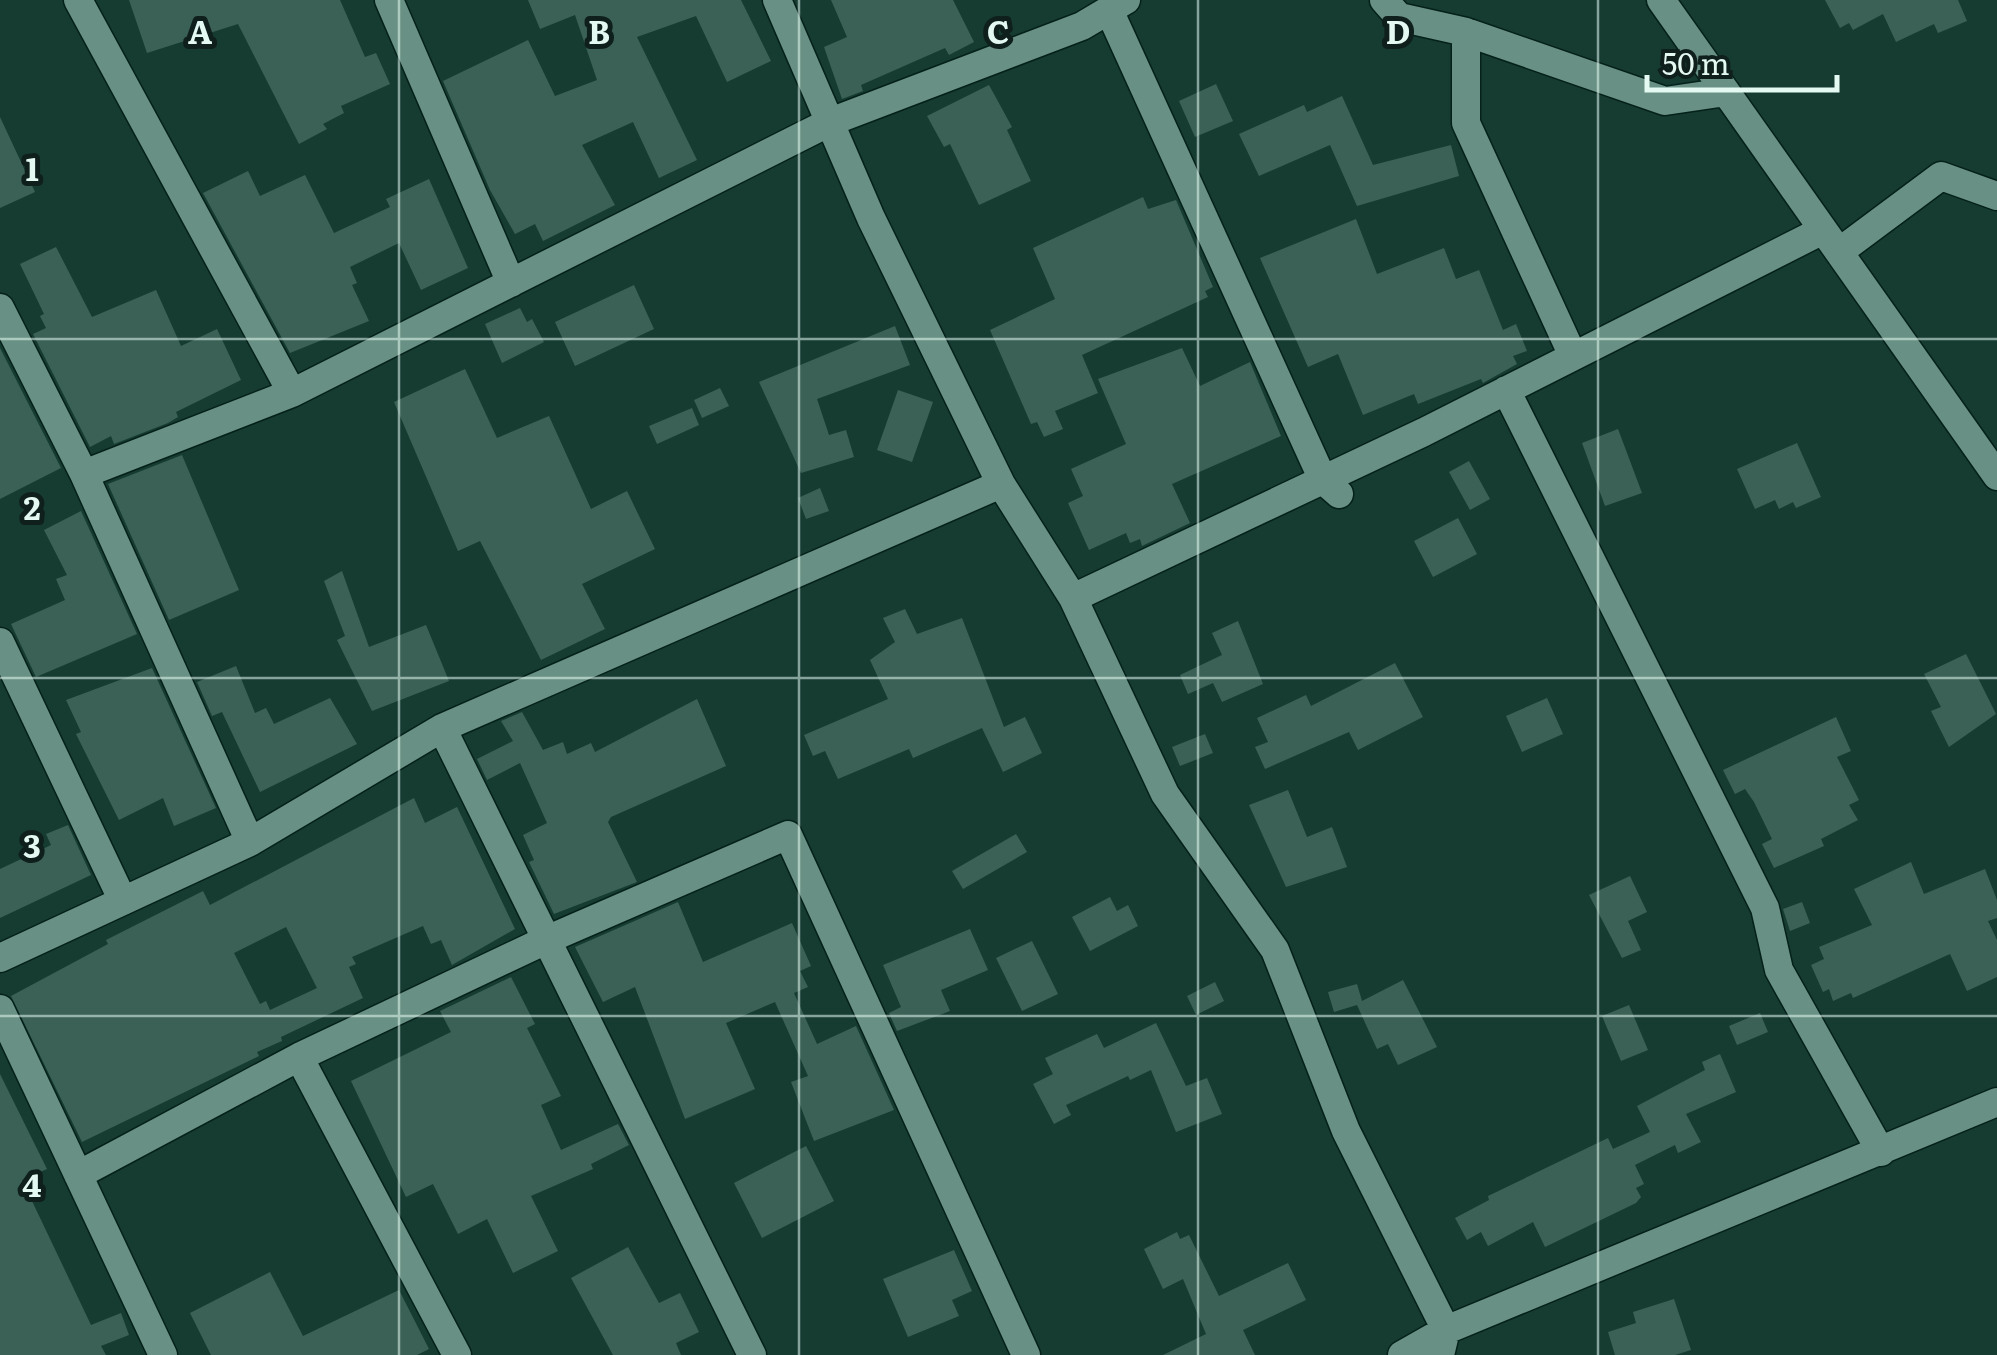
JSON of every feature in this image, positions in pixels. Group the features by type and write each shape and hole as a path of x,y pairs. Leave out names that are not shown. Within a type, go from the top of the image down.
{"street":[{"path":"78,0 292,393"},
{"path":"389,0 510,283"},
{"path":"777,0 871,218 1001,484 1073,598 1166,794 1275,950 1346,1132 1443,1342"},
{"path":"1384,0 1399,17 1466,32 1665,101 1726,92"},
{"path":"1661,0 1997,476"},
{"path":"84,474 292,393 830,122 1082,26 1117,5 1331,487"},
{"path":"1466,32 1466,123 1573,356"},
{"path":"1073,598 1331,487 1573,356 1831,241 1941,176 1997,196"},
{"path":"0,308 84,474 250,842"},
{"path":"1506,390 1765,908 1779,970 1881,1152"},
{"path":"0,958 250,842 442,728 1001,484"},
{"path":"0,642 123,901"},
{"path":"442,728 752,1355"},
{"path":"78,1175 299,1057 544,941 788,835 1026,1355"},
{"path":"0,1009 162,1355"},
{"path":"299,1057 457,1355"},
{"path":"1402,1355 1443,1342 1997,1102"}],"building":[{"path":"129,0 340,0 365,57 376,53 390,84 341,106 344,113 323,124 327,129 299,144 238,24 147,53"},
{"path":"528,0 741,0 771,61 727,82 696,16 637,37 697,160 659,178 633,122 582,145 615,205 543,241 535,224 515,234 490,190 443,81 528,40 555,96 597,80 575,15 540,29"},
{"path":"831,0 953,0 974,42 949,55 945,48 861,85 863,91 842,99 824,47 847,37"},
{"path":"1825,0 1958,0 1967,21 1938,33 1934,24 1896,42 1883,14 1853,30 1849,23 1840,28"},
{"path":"1216,84 1233,121 1195,137 1179,101"},
{"path":"989,85 1012,127 1007,130 1031,181 979,205 950,144 944,147 927,116"},
{"path":"1342,96 1373,165 1451,145 1459,176 1357,206 1330,145 1259,176 1239,134 1304,105 1307,112"},
{"path":"0,117 35,192 0,208"},
{"path":"248,171 260,196 305,175 334,233 390,207 386,199 429,179 468,268 421,290 399,243 350,267 357,283 352,285 369,321 290,353 203,193"},
{"path":"1143,197 1148,209 1176,200 1213,287 1205,291 1208,297 1082,355 1098,393 1055,411 1063,429 1044,437 1037,422 1031,424 990,330 1055,299 1033,248"},
{"path":"1356,219 1377,274 1444,248 1456,279 1479,270 1503,330 1516,324 1527,351 1513,356 1517,364 1483,383 1481,379 1418,404 1414,394 1363,415 1338,354 1308,367 1260,258"},
{"path":"56,247 92,317 156,290 181,346 217,329 241,380 176,412 178,417 168,423 114,444 111,436 90,447 33,334 46,328 40,316 44,314 20,264"},
{"path":"634,285 654,329 575,366 555,322"},
{"path":"520,308 527,322 532,319 544,342 502,363 485,324"},
{"path":"895,326 910,365 817,399 829,435 846,430 854,457 801,473 759,382"},
{"path":"0,348 61,468 0,499"},
{"path":"1182,348 1200,386 1250,362 1281,436 1172,484 1190,523 1142,546 1140,539 1130,543 1126,533 1089,550 1068,503 1083,496 1071,469 1126,444 1098,379"},
{"path":"465,369 497,438 549,416 591,509 627,491 655,549 582,584 605,629 541,660 480,541 458,551 394,402"},
{"path":"720,388 729,406 702,418 694,400"},
{"path":"898,390 933,402 912,462 877,450"},
{"path":"692,408 699,425 657,444 649,426"},
{"path":"1618,429 1642,493 1605,506 1582,443"},
{"path":"1797,443 1821,497 1796,508 1793,502 1779,509 1775,500 1755,509 1737,469"},
{"path":"182,455 239,590 169,620 108,484"},
{"path":"1469,461 1490,499 1470,510 1449,472"},
{"path":"820,488 829,511 806,519 798,498"},
{"path":"81,511 137,634 36,677 11,624 65,600 56,579 67,575 44,530"},
{"path":"1458,518 1477,554 1433,577 1414,541"},
{"path":"342,571 369,647 426,625 449,681 372,711 337,640 345,636 324,581"},
{"path":"905,609 917,634 962,618 1004,727 1025,717 1042,753 1003,772 982,728 913,758 909,749 838,779 825,751 813,756 804,735 888,699 870,660 895,642 883,618"},
{"path":"1238,621 1263,684 1222,702 1213,683 1188,694 1180,675 1222,655 1212,633"},
{"path":"1966,654 1996,714 1949,747 1931,711 1941,707 1924,674"},
{"path":"1395,663 1423,717 1358,750 1349,732 1265,769 1255,747 1268,742 1257,718 1306,695 1311,706"},
{"path":"236,666 255,713 266,708 274,724 330,698 357,744 260,792 222,712 212,716 197,682"},
{"path":"152,668 216,808 174,826 163,798 119,820 76,734 81,732 66,700"},
{"path":"1547,698 1563,734 1522,752 1506,716"},
{"path":"697,699 726,766 611,817 608,822 637,882 554,914 529,862 534,860 523,835 547,823 520,763 487,780 477,759 513,741 501,721 522,712 543,750 563,742 567,754 591,743 595,752"},
{"path":"1836,717 1851,751 1837,757 1859,800 1849,805 1858,820 1821,839 1824,846 1774,868 1762,844 1772,839 1754,802 1745,789 1735,794 1723,770"},
{"path":"1205,734 1213,753 1180,766 1172,747"},
{"path":"1288,790 1307,837 1332,827 1347,867 1286,887 1249,805"},
{"path":"414,798 425,823 457,807 515,929 452,965 441,940 431,944 423,926 352,957 356,964 349,967 363,998 281,1037 282,1041 257,1052 259,1056 82,1142 11,996 108,944 106,940 203,891 210,905","holes":["286,927 317,988 270,1010 266,1001 260,1004 234,953"]},
{"path":"68,825 91,875 0,918 0,869 51,845 46,834"},
{"path":"1016,834 1027,852 963,889 952,871"},
{"path":"1911,862 1924,894 1985,869 1997,900 1997,918 1988,921 1997,940 1997,977 1967,991 1950,954 1853,998 1851,993 1833,1001 1829,989 1823,992 1811,965 1824,959 1819,947 1872,925 1854,889"},
{"path":"1630,876 1647,912 1628,921 1641,950 1622,958 1589,895"},
{"path":"1110,897 1117,911 1128,905 1138,926 1090,951 1072,917"},
{"path":"678,902 703,962 792,923 811,966 800,971 808,987 794,993 817,1044 856,1026 894,1110 814,1141 791,1082 808,1076 775,1002 726,1023 755,1089 685,1119 635,987 603,1002 575,947"},
{"path":"1802,902 1810,923 1790,931 1783,909"},
{"path":"970,929 988,970 941,990 950,1011 897,1031 889,1013 901,1007 883,965"},
{"path":"1032,941 1058,994 1022,1011 996,958"},
{"path":"511,977 535,1024 527,1028 561,1096 541,1105 561,1150 618,1124 629,1145 591,1164 593,1169 531,1196 558,1251 513,1273 487,1219 458,1234 433,1184 406,1197 351,1081 451,1032 440,1011"},
{"path":"1403,980 1437,1047 1398,1065 1388,1044 1377,1049 1357,1005 1334,1012 1328,992 1357,984 1362,1001"},
{"path":"1215,982 1224,1001 1196,1015 1187,996"},
{"path":"1629,1005 1648,1050 1621,1061 1602,1016"},
{"path":"1760,1013 1768,1032 1737,1045 1729,1026"},
{"path":"1156,1023 1186,1086 1207,1078 1222,1114 1176,1132 1151,1070 1130,1080 1128,1076 1066,1105 1071,1115 1054,1124 1033,1084 1053,1074 1045,1058 1097,1034 1104,1048"},
{"path":"1720,1054 1736,1092 1686,1114 1701,1142 1678,1153 1675,1145 1635,1165 1644,1184 1636,1188 1641,1197 1636,1203 1545,1247 1533,1222 1488,1246 1481,1232 1467,1240 1455,1218 1489,1200 1488,1196 1608,1138 1613,1149 1650,1132 1637,1106 1705,1070 1702,1062"},
{"path":"0,1074 47,1169 22,1180 91,1325 121,1313 129,1335 101,1346 106,1355 0,1355"},
{"path":"806,1146 834,1201 762,1238 734,1183"},
{"path":"1177,1232 1180,1239 1189,1235 1219,1296 1288,1263 1306,1300 1243,1330 1255,1355 1163,1355 1206,1334 1183,1279 1163,1289 1144,1249"},
{"path":"628,1247 659,1303 680,1293 699,1332 676,1343 681,1355 613,1355 571,1278"},
{"path":"954,1250 972,1291 952,1300 959,1316 908,1337 883,1279"},
{"path":"270,1272 303,1336 399,1290 429,1349 417,1355 211,1355 190,1313"},
{"path":"1674,1299 1691,1350 1675,1355 1615,1355 1608,1332 1636,1323 1633,1312"}]}
